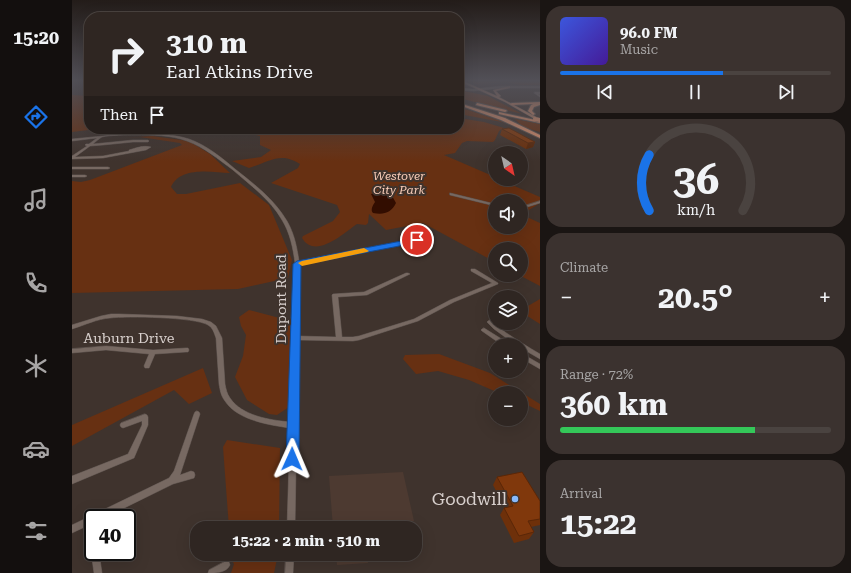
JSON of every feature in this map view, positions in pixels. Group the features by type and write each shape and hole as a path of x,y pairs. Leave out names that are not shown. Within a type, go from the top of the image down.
{"highway":[{"path":"474,108 503,119 540,137"},
{"path":"480,108 510,116 538,119"},
{"path":"488,108 538,119"},
{"path":"531,108 530,111 538,119"}],"main road":[{"path":"520,108 538,119"},
{"path":"520,108 538,119"}],"street":[{"name":"Dupont Road","path":"72,140 130,135 160,135 181,138 203,146 244,177 270,200 284,218 290,231 297,262 291,521"},
{"path":"72,158 99,137"},
{"path":"87,145 110,145 134,140 148,141"},
{"path":"72,158 103,157 130,151"},
{"path":"72,154 77,153"},
{"path":"72,168 108,168"},
{"path":"72,176 85,176"},
{"path":"451,194 488,204"},
{"path":"528,206 540,202"},
{"path":"297,262 415,240 429,243"},
{"path":"296,338 359,338 416,320 452,301 496,283 473,270"},
{"path":"339,339 335,295 365,294 408,274"},
{"name":"Auburn Drive","path":"72,327 111,316 196,319 209,323 217,332 219,338 224,392 231,406 264,421 293,425"},
{"path":"484,330 496,338"},
{"path":"498,330 510,338"},
{"name":"Auburn Drive","path":"72,351 106,348 153,352 186,350"},
{"path":"528,349 540,357"},
{"path":"147,366 153,352"},
{"path":"528,359 540,367"},
{"path":"172,481 177,473 197,414"},
{"path":"72,480 131,456 145,425 145,417 123,425"},
{"path":"114,509 172,481 191,475"},
{"path":"72,529 84,523"},
{"path":"96,561 98,573"},
{"path":"289,573 290,561"},
{"path":"212,573 226,565"}],"shaded area":[{"path":"381,191 391,194 396,203 392,209 387,212 381,214 373,213 372,209 375,202 371,194"},
{"path":"403,472 414,521 332,521 329,476"},
{"path":"337,561 368,561 368,563 337,565"}],"green space":[{"path":"72,108 84,108 84,131 72,132"},
{"path":"497,108 510,108 522,114"},
{"path":"464,109 507,123 464,115"},
{"name":"Westover City Park","path":"464,119 484,122 504,128 499,131 493,142 467,141 462,143 455,153 444,155 488,174 488,186 514,186 540,197 540,203 528,211 528,194 488,194 488,234 528,234 528,217 540,223 540,286 528,280 528,242 488,242 488,258 423,223 386,230 369,214 368,223 366,225 357,224 330,243 322,246 308,244 302,238 303,236 333,221 340,212 337,205 271,183 298,168 300,164 293,160 286,158 274,159 249,168 232,161 261,157 271,150 260,145 260,136 252,134 464,134"},
{"path":"515,119 540,124 540,132 523,127"},
{"path":"152,136 189,141 210,154 230,173 206,171 189,173 181,176 175,180 171,187 177,194 186,194 240,183 269,205 292,260 288,278 238,289 72,293 72,181 81,182 90,180 182,145 180,143 140,137 124,138"},
{"path":"540,299 540,324 528,316 528,306"},
{"path":"249,310 291,321 289,407 277,415 269,414 247,400 235,377 243,356 246,335 241,326 239,317"},
{"path":"439,354 488,372 488,378 498,378 511,386 488,386 488,388 469,380 438,371 416,374 403,359 405,355"},
{"path":"203,368 212,393 189,404 174,390 72,446 72,425"},
{"path":"528,397 540,404 540,411 528,405"},
{"path":"227,440 280,448 279,521 228,521 223,447"},
{"path":"232,561 277,561 274,573 231,573 234,564"}],"building":[{"path":"509,128 535,142 528,143 502,129"},
{"name":"Goodwill","path":"522,472 540,501 540,519 528,521 534,532 519,536 504,508 513,506 497,477"}],"slow traffic":[{"path":"302,263 364,251"}],"place":[{"name":"Goodwill","path":"515,499"}],"route":[{"path":"292,459 297,264 417,240"}]}
